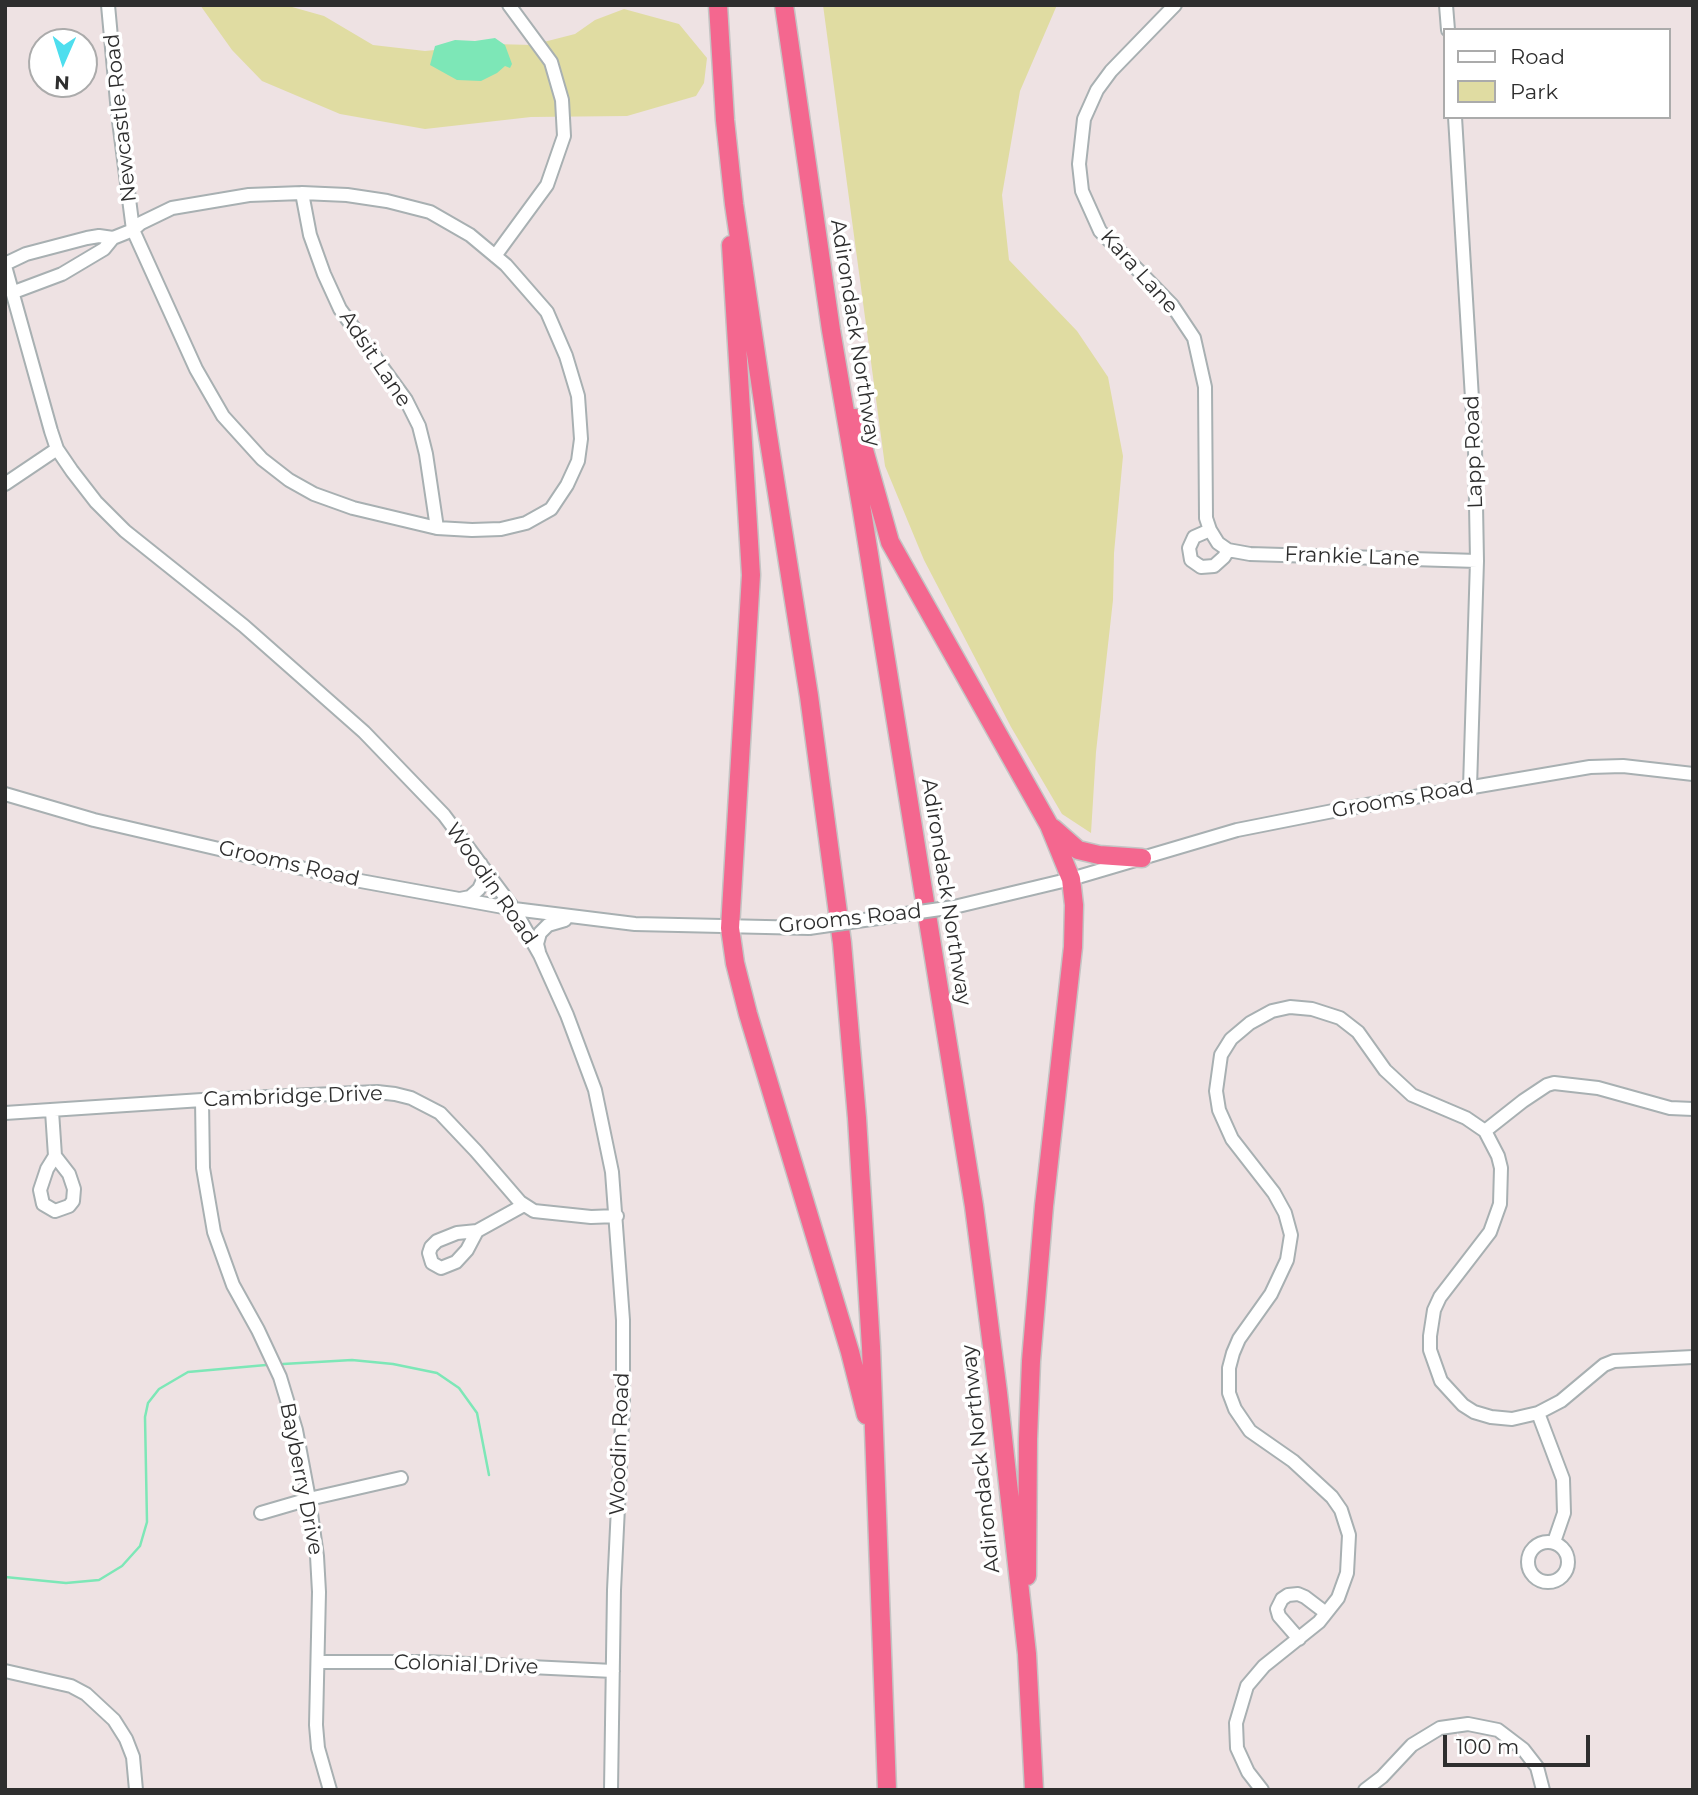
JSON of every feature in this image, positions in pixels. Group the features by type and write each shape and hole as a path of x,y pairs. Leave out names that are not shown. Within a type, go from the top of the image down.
{"highway":[{"path":"718,5 729,158 767,429 809,696 842,943 857,1118 875,1454 887,1790"},
{"name":"Adirondack Northway","path":"784,5 831,330 974,1206 1027,1654 1034,1790"},
{"path":"729,158 728,181 751,575 730,928 735,963 748,1014 850,1352 875,1454"},
{"path":"831,330 890,542 1049,825 1071,879 1074,905 1073,947 1044,1206 1031,1361 1027,1654"},
{"path":"1049,825 1079,850 1098,855 1142,858"}],"street":[{"name":"Newcastle Road","path":"108,5 133,230 196,369 223,416 262,459 289,480 314,494 354,508 437,528 501,529 537,518 551,509 567,485 578,461 581,439 578,396 566,356 547,312 506,265 470,235 430,212 360,197 302,193 249,195 172,208 141,223 133,230 113,238"},
{"path":"495,256 547,185 564,136 562,100 551,62 509,5"},
{"name":"Kara Lane","path":"1175,5 1111,71 1097,90 1081,131 1080,173 1082,191 1100,231 1172,305 1194,338 1205,387 1206,518 1210,530"},
{"path":"1446,5 1448,28"},
{"name":"Lapp Road","path":"1455,119 1475,448 1477,561 1470,787"},
{"name":"Adsit Lane","path":"302,193 310,235 340,309 406,400 419,426 437,528"},
{"path":"5,265 26,254 87,238 113,238"},
{"path":"14,292 72,268 104,249 113,238"},
{"name":"Woodin Road","path":"5,265 57,449 96,502 125,531 244,626 364,732 444,815 514,909 568,1015 595,1090 612,1172 623,1320 623,1403 616,1542 611,1790"},
{"path":"5,484 57,449"},
{"path":"1210,530 1218,544 1228,550 1219,563 1208,568 1201,567 1191,560 1191,542 1194,537 1210,530"},
{"name":"Frankie Lane","path":"1228,550 1250,554 1477,561"},
{"name":"Grooms Road","path":"5,794 94,820 344,878 514,909 635,925 809,928 954,907 1071,879 1255,826 1470,787 1590,768 1623,766 1693,774"},
{"path":"457,899 470,897 479,888 484,878 481,864"},
{"path":"540,956 538,938 544,928 573,918"},
{"path":"1262,1790 1248,1772 1237,1748 1236,1723 1247,1686 1264,1666 1319,1622 1338,1598 1350,1557 1349,1535 1341,1510 1324,1488 1293,1461 1250,1431 1235,1409 1229,1393 1233,1353 1239,1339 1272,1294 1287,1261 1291,1235 1285,1213 1274,1193 1232,1139 1219,1110 1216,1091 1221,1055 1240,1030 1272,1011 1290,1007 1312,1009 1348,1022 1385,1070 1412,1095 1466,1118 1485,1131 1498,1156 1500,1204 1490,1232 1440,1297 1432,1320 1430,1350 1441,1381 1454,1398 1474,1412 1512,1419 1538,1413 1561,1401 1604,1365 1614,1361 1693,1357"},
{"path":"1485,1131 1523,1101 1546,1085 1554,1083 1598,1088 1670,1108 1693,1109"},
{"name":"Cambridge Drive","path":"5,1113 377,1092 411,1098 440,1113 524,1205"},
{"name":"Bayberry Drive","path":"202,1100 202,1168 214,1232 233,1285 280,1377 296,1430 309,1499 317,1556 318,1748 330,1790"},
{"path":"52,1111 55,1156"},
{"path":"477,1231 524,1205 534,1211 549,1214 617,1216"},
{"path":"1538,1413 1563,1479 1564,1513 1554,1542"},
{"path":"261,1514 309,1499 401,1478"},
{"path":"1299,1639 1279,1616 1278,1609 1282,1599 1287,1595 1298,1594 1326,1613"},
{"name":"Colonial Drive","path":"318,1662 427,1662 613,1671"},
{"path":"5,1671 71,1686 86,1694 114,1720 126,1739 134,1757 136,1790"},
{"path":"1365,1790 1412,1745 1440,1728 1468,1724 1498,1731 1524,1749 1537,1767 1543,1790"}],"green space":[{"path":"200,5 285,5 324,16 373,45 425,51 495,44 532,45 575,34 595,20 624,9 679,24 707,58 704,83 696,96 627,116 531,117 425,129 340,114 262,81 232,50"},
{"path":"823,5 1057,5 1020,91 1002,195 1009,260 1077,331 1108,377 1123,456 1114,553 1113,600 1096,752 1091,833 1062,814 1011,727 924,560 885,466"}],"shaded area":[{"path":"495,38 505,45 512,64 510,68 505,66 481,81 457,80 430,65 435,46 455,40"}],"waterway":[{"path":"283,1364 352,1360 393,1364 437,1373 459,1388 477,1413 489,1475"},
{"path":"5,1577 66,1583 99,1580 122,1566 140,1546 147,1522 145,1417 148,1403 159,1389 188,1372 266,1365"}]}
